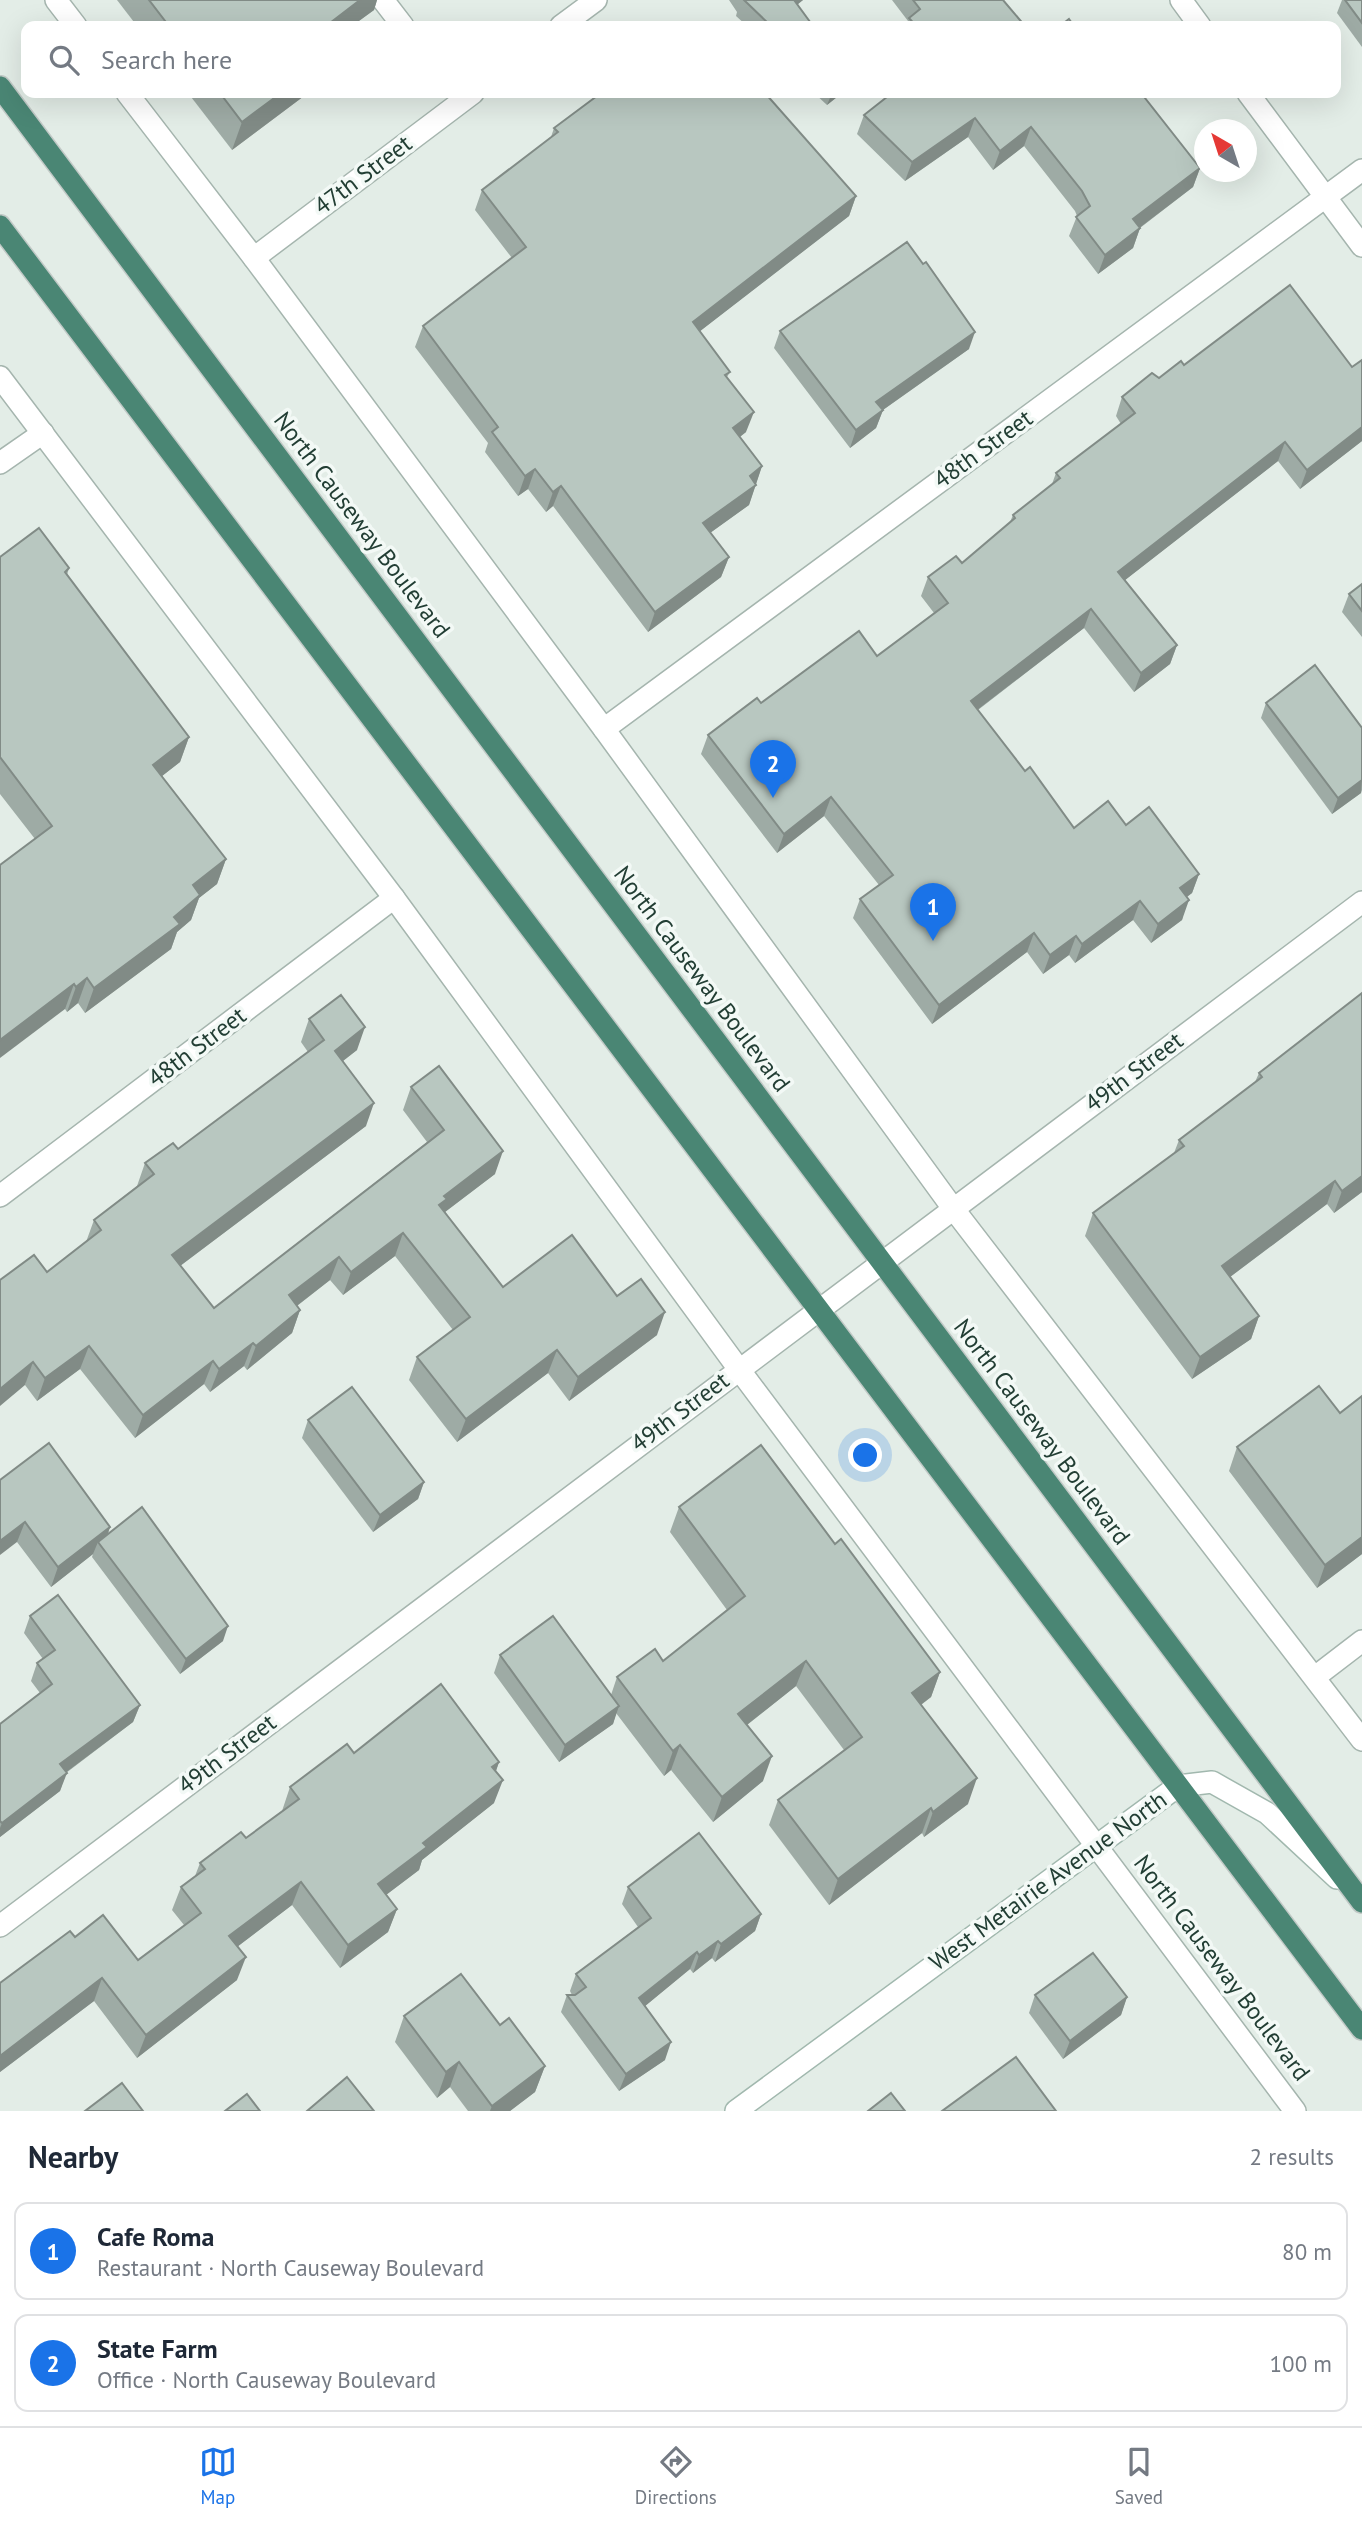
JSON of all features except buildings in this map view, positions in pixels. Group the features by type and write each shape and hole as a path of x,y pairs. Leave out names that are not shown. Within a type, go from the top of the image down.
{"highway":[{"name":"North Causeway Boulevard","path":"0,88 1362,1901"},
{"path":"0,226 1362,2029"}],"street":[{"path":"56,0 72,21"},
{"path":"383,0 399,21"},
{"path":"568,21 596,0"},
{"path":"1181,0 1196,21"},
{"path":"131,98 254,258 604,729 952,1207 1362,1740"},
{"name":"47th Street","path":"254,258 459,98"},
{"path":"1252,98 1362,246"},
{"name":"48th Street","path":"604,729 1362,170"},
{"name":"North Causeway Boulevard","path":"0,377 394,898 738,1368 1097,1843 1295,2111"},
{"path":"0,463 43,433"},
{"name":"48th Street","path":"0,1196 394,898"},
{"name":"49th Street","path":"0,1926 952,1207 1362,902"},
{"path":"1315,1676 1362,1641"},
{"name":"West Metairie Avenue North","path":"736,2111 1178,1786 1212,1782 1268,1813 1362,1901"}],"place":[{"name":"State Farm","path":"773,798"},
{"name":"Cafe Roma","path":"933,941"}]}
